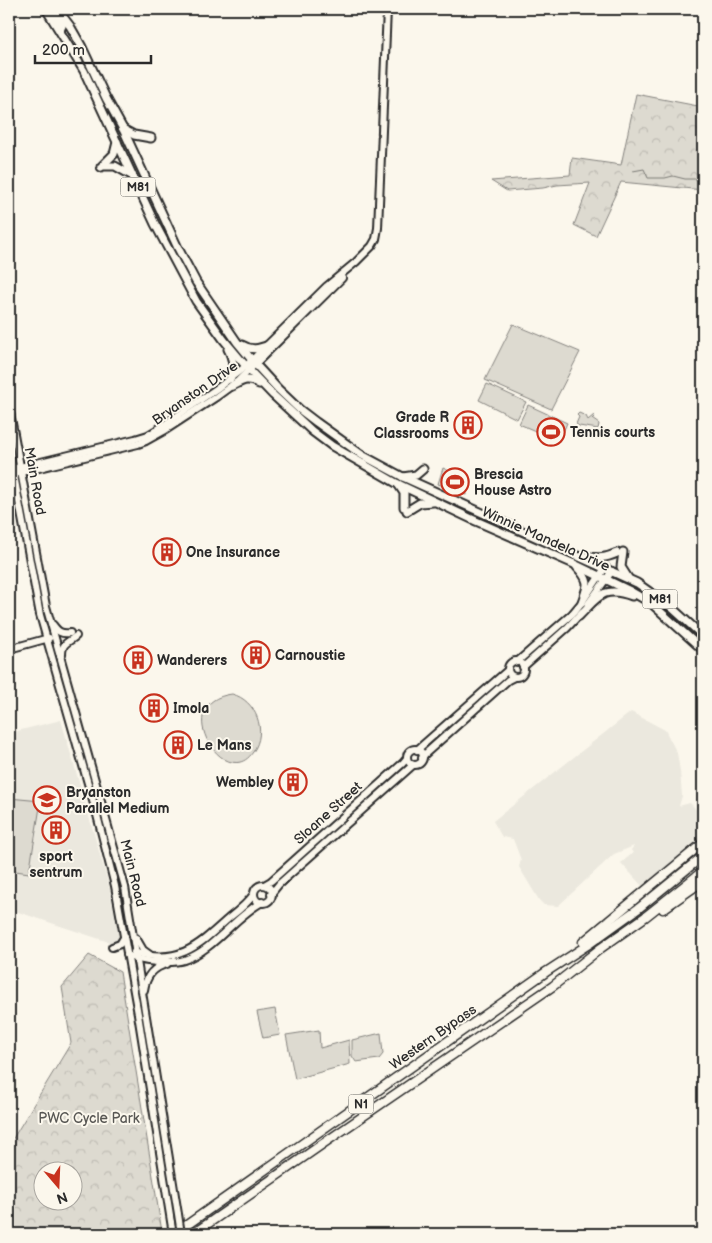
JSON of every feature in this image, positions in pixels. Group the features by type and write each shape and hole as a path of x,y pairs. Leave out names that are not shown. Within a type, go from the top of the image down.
{"highway":[{"path":"546,972 703,844"},
{"name":"Western Bypass","path":"174,1234 546,972 589,944 639,908 703,856"},
{"name":"Western Bypass","path":"193,1234 553,986 703,871"},
{"path":"553,986 703,881"}],"main road":[{"name":"Winnie Mandela Drive","path":"46,9 84,71 159,232 200,307 224,340 268,390 332,446 400,481 564,549 628,578 671,607 703,636"},
{"path":"52,9 62,23 60,30"},
{"name":"Winnie Mandela Drive","path":"57,9 70,26 82,47 123,129 187,267 214,310 238,342 285,396 316,422 362,455 434,502 603,577 630,591 651,603 703,650"},
{"name":"Bryanston Drive","path":"254,362 322,298 374,242 378,228 387,9"},
{"path":"123,129 134,135 151,138"},
{"path":"117,142 114,154 102,166 115,166 134,177"},
{"name":"Bryanston Drive","path":"13,472 143,443 164,431 248,369 327,286 356,262"},
{"path":"224,340 233,362 231,383 249,379 268,390"},
{"path":"238,342 254,349 269,345"},
{"name":"Bryanston Drive","path":"13,472 30,465 111,446 148,435 231,383"},
{"name":"Main Road","path":"9,407 18,456 13,472 55,639 122,874 134,934 182,1234"},
{"name":"Main Road","path":"9,448 37,601 47,642 104,838 115,886 125,936 174,1234"},
{"path":"18,456 22,461 30,465"},
{"path":"423,469 413,476 400,481 406,509 420,503 434,502"},
{"path":"564,549 600,558 620,553 621,567 628,578"},
{"path":"574,564 587,580 582,602"},
{"path":"609,569 562,623 517,662 511,663 508,670 417,750 410,752 407,758 409,762 413,765 420,762 425,754 501,686 514,676 521,674 523,667 567,628 600,595 610,591 618,591 651,603"},
{"path":"579,616 603,577"},
{"path":"50,620 58,632 73,634 62,649 62,660"},
{"path":"9,649 55,639"},
{"path":"517,662 523,667"},
{"path":"508,670 514,676"},
{"path":"417,750 421,753 422,758"},
{"name":"Sloane Street","path":"264,885 285,869 407,758"},
{"name":"Sloane Street","path":"271,894 277,886 413,765"},
{"path":"303,853 324,838 328,840"},
{"path":"285,869 292,866 297,868"},
{"path":"276,876 284,880"},
{"path":"137,956 167,957 179,954 200,944 247,902 257,887 264,885 270,889 271,897 268,901 262,902 250,909 202,950 183,960 163,965 154,970 147,980 144,994"},
{"path":"254,894 255,899 262,902"},
{"path":"134,934 143,950 152,956"},
{"path":"112,947 120,944 125,936"},
{"path":"127,952 162,962 183,960"}],"shaded area":[{"path":"631,712 665,730 677,753 682,796 679,806 690,803 703,816 703,834 644,888 621,863 633,853 631,850 634,846 614,854 558,906 544,905 519,867 521,860 513,839 502,837 493,821"},
{"name":"Bryanston Parallel Medium","path":"61,720 110,889 119,937 118,942 115,944 9,909 9,733"}],"green space":[{"path":"636,94 703,107 703,190 621,182 596,236 574,225 590,183 507,191 491,181 570,175 572,158 621,165"},
{"path":"513,324 580,352 551,409 485,380"},
{"path":"487,384 526,402 517,419 479,400"},
{"name":"Tennis courts","path":"528,405 567,423 559,441 519,424"},
{"path":"579,413 586,416 588,420 594,415 592,419 599,424 598,429 576,424"},
{"name":"Brescia House Astro","path":"443,468 471,481 466,495 438,484"},
{"path":"232,694 248,703 257,717 259,726 257,744 253,752 242,762 229,761 217,754 208,741 203,727 204,712 213,700"},
{"path":"9,798 41,801 29,873 9,870"},
{"name":"PWC Cycle Park","path":"89,955 120,972 162,1232 158,1234 9,1234 9,1145 71,1043 62,987"},
{"path":"275,1009 280,1035 263,1038 257,1012"},
{"path":"319,1030 320,1048 349,1040 350,1064 295,1079 286,1035"},
{"path":"381,1033 383,1054 379,1059 356,1062 352,1056 352,1040"}],"waterway":[{"path":"633,171 644,169 648,178 673,176 696,179 703,176"}],"place":[{"name":"Grade R Classrooms","path":"468,425"},
{"name":"Tennis courts","path":"551,432"},
{"name":"Brescia House Astro","path":"455,482"},
{"name":"One Insurance","path":"167,552"},
{"name":"Carnoustie","path":"256,655"},
{"name":"Wanderers","path":"138,660"},
{"name":"Imola","path":"154,708"},
{"name":"Le Mans","path":"178,745"},
{"name":"Wembley","path":"293,782"},
{"name":"Bryanston Parallel Medium","path":"47,800"},
{"name":"sport sentrum","path":"56,830"}]}
